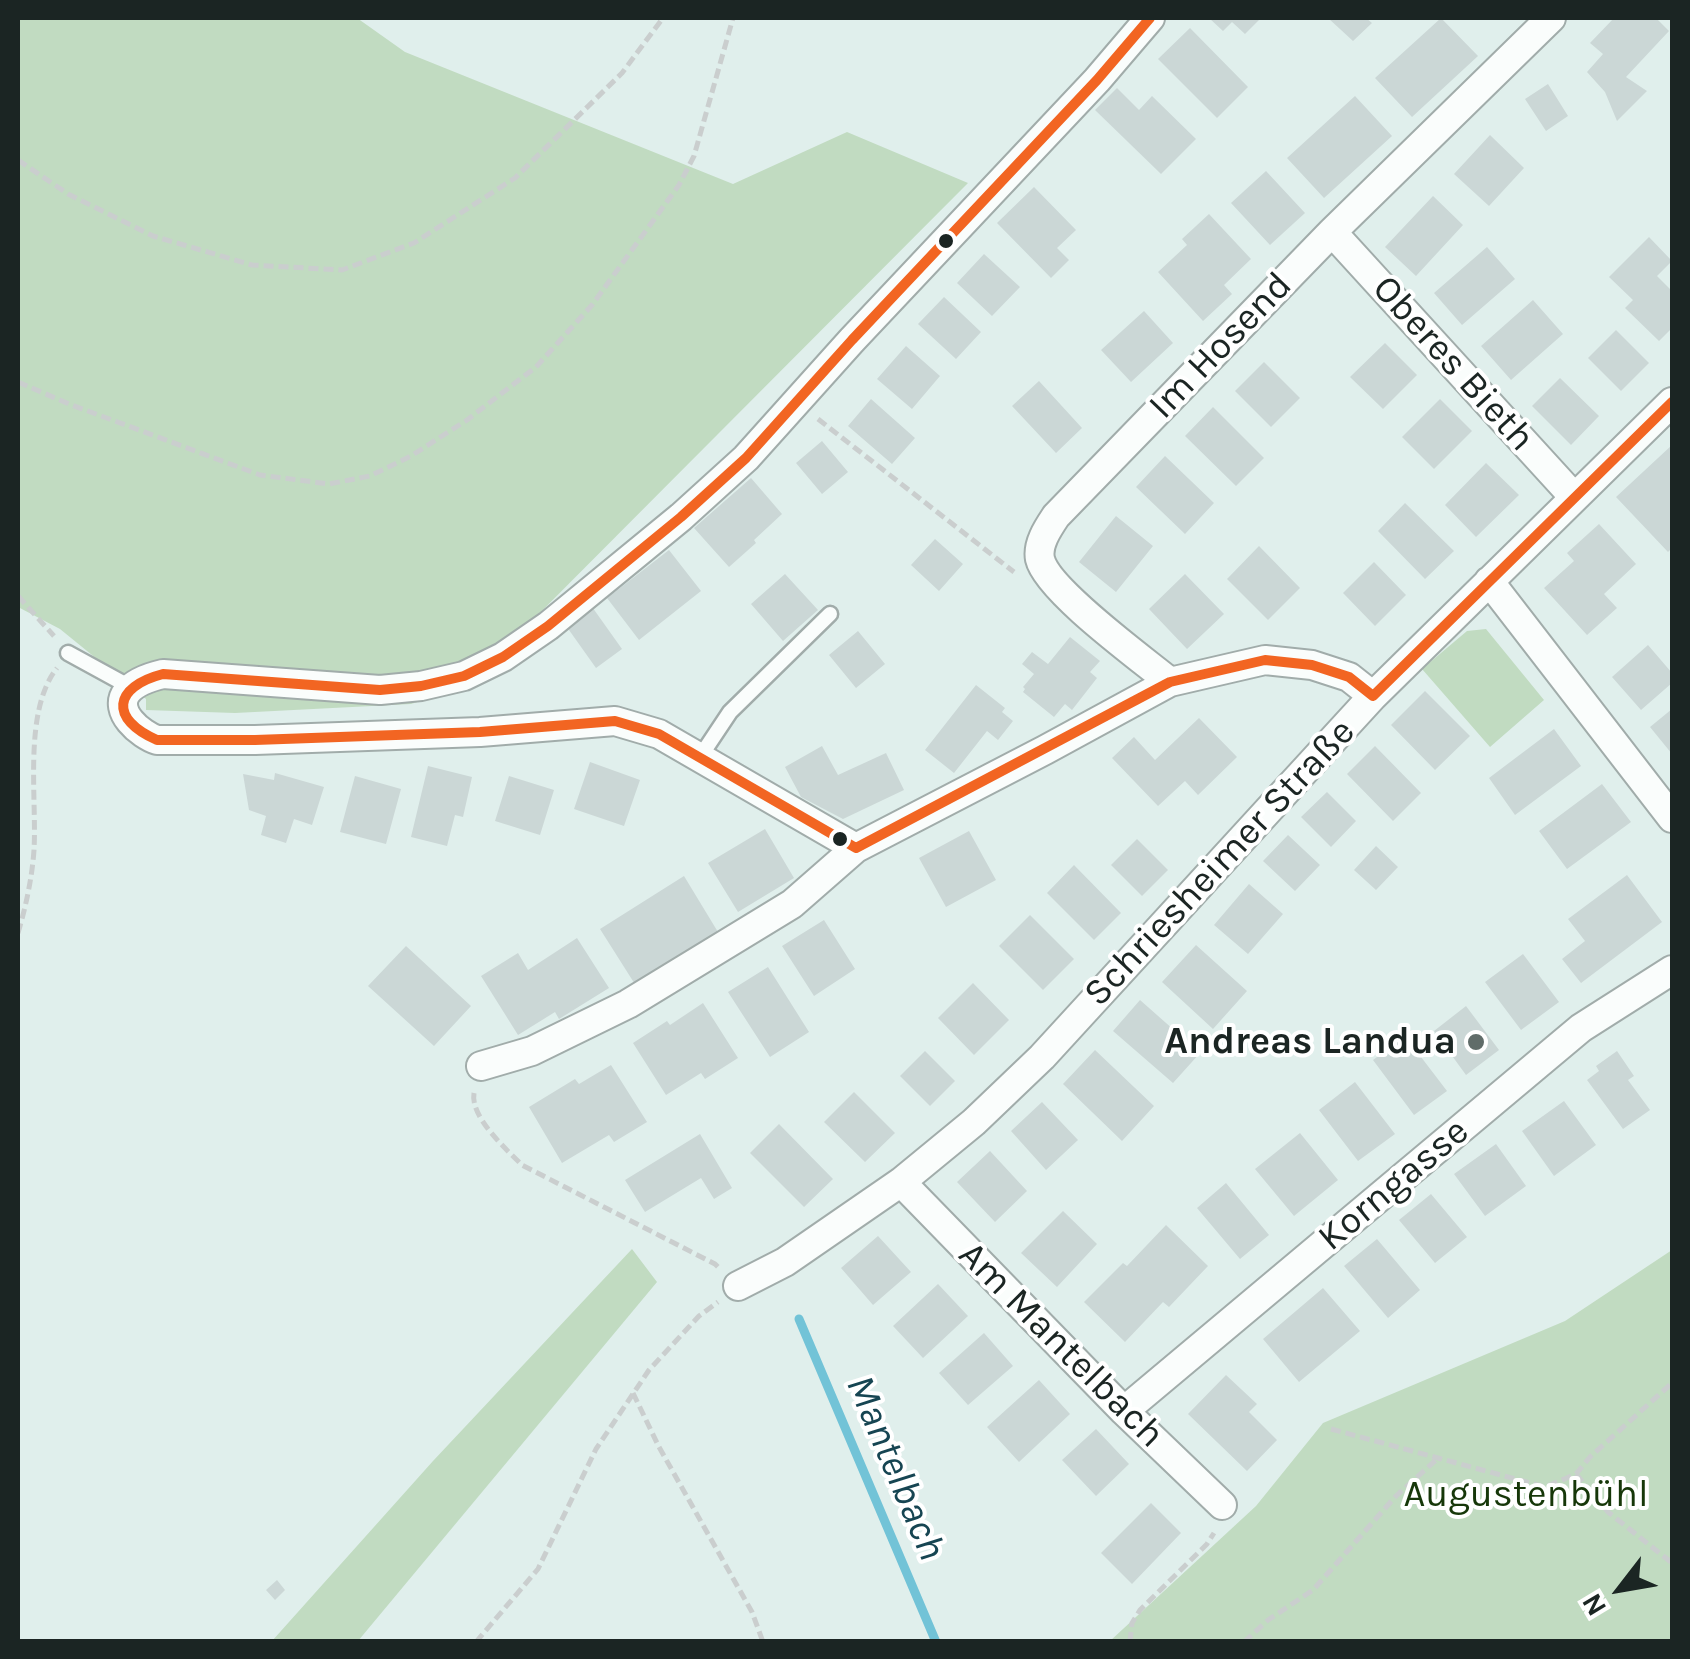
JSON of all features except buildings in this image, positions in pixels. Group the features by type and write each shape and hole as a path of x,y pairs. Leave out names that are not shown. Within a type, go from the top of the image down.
{"street":[{"path":"856,848 660,734 615,721 480,732 156,740 144,736 125,713 123,702 132,688 162,674 380,690 420,686 464,676 518,646 666,529 746,458 1150,18"},
{"name":"Im Hosend","path":"1170,682 1062,593 1044,570 1038,554 1046,532 1056,516 1332,232 1551,18"},
{"name":"Oberes Bieth","path":"1332,232 1574,497"},
{"name":"Schriesheimer Straße","path":"738,1286 785,1262 901,1182 974,1122 1042,1058 1373,696 1672,402"},
{"path":"1489,581 1672,818"},
{"path":"482,1066 532,1051 628,1004 792,904 856,848 1170,682 1265,660 1312,665 1349,676 1373,696"},
{"name":"Korngasse","path":"1124,1412 1580,1028 1672,970"},
{"name":"Am Mantelbach","path":"901,1182 1124,1412 1222,1506"}],"lane":[{"path":"700,757 730,712 830,614"},
{"path":"68,653 132,688"}],"path":[{"path":"18,160 68,194 153,236 252,264 342,270 414,243 515,178 622,73 663,18"},
{"path":"18,382 260,475 328,484 370,476 411,456 467,420 536,367 592,304 636,245 679,185 694,156 733,18"},
{"path":"808,412 1016,574"},
{"path":"18,596 68,653"},
{"path":"18,933 31,880 34,742 48,679"},
{"path":"476,1642 538,1569 596,1449 633,1393 670,1345 738,1286 715,1264 522,1166 476,1112 472,1099 482,1066"},
{"path":"1331,1428 1545,1487 1576,1474 1672,1383"},
{"path":"633,1393 752,1612 763,1642"},
{"path":"1244,1642 1268,1620 1313,1590 1395,1498 1437,1459"},
{"path":"1576,1474 1608,1512 1672,1562"},
{"path":"1130,1642 1132,1623 1140,1610 1207,1544 1222,1506"}],"green space":[{"path":"18,18 357,18 405,52 733,184 847,132 968,183 466,687 411,704 235,713 146,710 146,699 60,629 18,607"},
{"path":"1486,629 1544,700 1490,747 1422,669 1467,631"},
{"path":"632,1249 657,1282 358,1641 272,1641 433,1461"},
{"name":"Augustenbühl","path":"1672,1250 1672,1641 1110,1641 1256,1506 1323,1423 1565,1321"}],"waterway":[{"name":"Mantelbach","path":"799,1319 936,1642"}],"transit line":[{"path":"856,848 659,734 615,721 480,732 157,740 131,723 123,704 134,687 163,674 380,690 464,676 503,657 548,626 746,458 1150,18"},
{"path":"1373,696 1672,402"},
{"path":"856,848 1170,682 1265,660 1312,665 1349,677 1373,696"}],"place":[{"name":"Andreas Landua","path":"1476,1042"}]}
